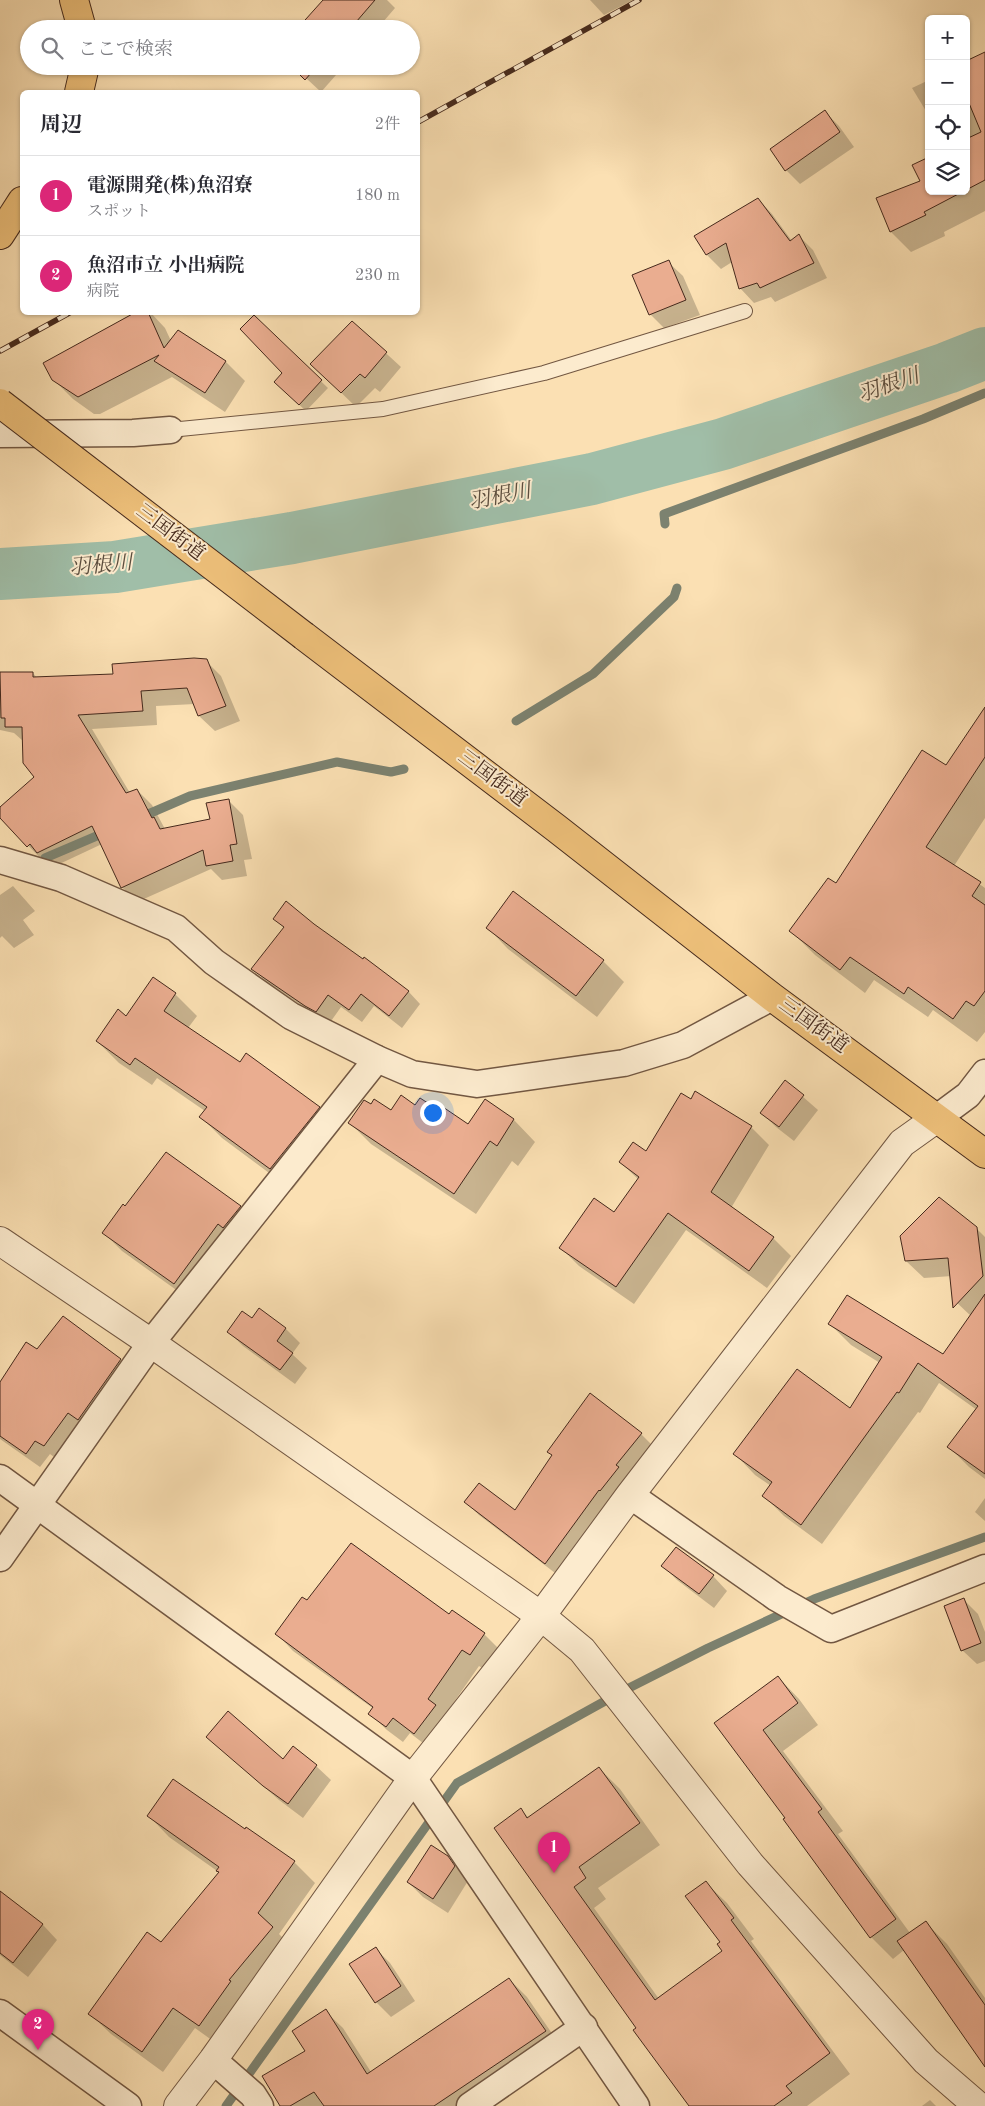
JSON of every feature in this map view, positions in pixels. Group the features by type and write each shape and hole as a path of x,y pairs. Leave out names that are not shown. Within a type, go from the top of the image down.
{"highway":[{"path":"74,0 80,20"},
{"path":"79,90 83,75"},
{"path":"0,235 20,204"},
{"name":"三国街道","path":"0,403 546,820 772,997 985,1154"}],"street":[{"path":"0,434 133,433 170,430"},
{"path":"0,860 61,878 176,928 214,962 291,1016 377,1059 412,1074 477,1084 624,1063 683,1045 772,997"},
{"path":"0,1558 151,1343 377,1059"},
{"path":"178,2106 213,2060 413,1778 541,1616 630,1495 902,1143 968,1095 985,1073"},
{"path":"0,1241 151,1343 541,1616 582,1650 750,1864 926,2061 978,2106"},
{"path":"0,1478 413,1778 452,1832 636,2106"},
{"path":"630,1495 777,1598 831,1629 985,1568"},
{"path":"0,2013 128,2106"},
{"path":"470,2106 584,2027"},
{"path":"213,2060 256,2100"}],"lane":[{"path":"170,430 383,409 544,373 745,311"}],"building":[{"path":"323,0 375,0 358,20 305,20"},
{"path":"985,52 985,180 970,188 970,137 981,132 970,106 970,59"},
{"path":"300,75 309,75 305,80"},
{"path":"825,110 840,132 785,171 770,149"},
{"path":"925,159 925,195 956,195 924,212 926,215 890,232 876,198 920,181 912,165"},
{"path":"758,198 790,241 799,234 814,263 760,288 757,283 739,289 726,243 706,255 694,236"},
{"path":"669,260 686,300 649,315 632,275"},
{"path":"131,315 149,315 164,348 178,330 226,361 205,393 154,361 159,355 78,397 52,380 43,363"},
{"path":"254,315 322,380 299,405 274,382 282,373 240,329"},
{"path":"352,321 387,352 365,378 360,374 341,393 310,364"},
{"path":"194,658 207,659 226,706 198,716 187,688 141,691 143,711 78,715 126,793 137,789 160,829 210,819 206,803 229,799 237,844 230,845 233,861 206,866 203,850 121,888 92,826 37,853 30,844 27,847 0,818 0,807 34,777 23,763 22,727 5,727 5,718 1,718 0,672 33,672 33,677 113,674 112,664"},
{"path":"985,707 985,757 926,847 981,882 972,896 985,905 985,991 974,1006 966,1001 953,1019 908,987 904,994 850,957 840,970 789,931 828,878 836,883 922,750 946,765"},
{"path":"513,891 604,960 576,996 486,928"},
{"path":"286,901 314,924 363,959 364,957 409,991 389,1016 361,994 349,1010 328,995 316,1012 251,969 284,927 273,919"},
{"path":"153,977 176,993 164,1011 240,1062 246,1053 320,1107 270,1169 199,1117 207,1107 135,1058 130,1065 96,1041 118,1009 126,1016"},
{"path":"785,1080 804,1095 779,1127 760,1113"},
{"path":"695,1091 752,1126 711,1192 774,1237 749,1271 668,1213 616,1287 559,1248 594,1198 614,1212 639,1177 619,1162 633,1142 646,1151 681,1093 691,1099"},
{"path":"401,1095 415,1105 420,1098 434,1107 437,1103 468,1124 485,1099 514,1119 497,1146 490,1141 454,1194 348,1123 364,1100 371,1104 374,1099 391,1110"},
{"path":"166,1152 241,1206 223,1228 218,1224 174,1284 102,1233 123,1204 125,1206"},
{"path":"939,1197 977,1227 983,1276 953,1308 948,1258 905,1261 900,1236"},
{"path":"985,1294 985,1474 947,1447 978,1406 918,1363 899,1393 897,1392 801,1525 762,1496 772,1482 733,1454 797,1369 850,1408 882,1357 828,1324 847,1295 943,1354"},
{"path":"259,1308 286,1328 277,1341 293,1353 280,1370 227,1332 242,1311 252,1318"},
{"path":"63,1316 121,1359 78,1420 68,1413 44,1446 35,1441 26,1454 0,1436 0,1382 26,1342 37,1349"},
{"path":"590,1393 642,1433 616,1465 619,1467 599,1490 545,1564 464,1502 479,1483 515,1510 552,1455 547,1452"},
{"path":"351,1543 449,1614 452,1610 485,1633 470,1655 462,1650 428,1699 436,1705 414,1734 393,1718 386,1727 368,1714 373,1707 275,1634 302,1597 307,1600"},
{"path":"676,1547 714,1575 699,1594 661,1566"},
{"path":"964,1598 981,1643 961,1651 944,1606"},
{"path":"778,1676 798,1703 763,1730 822,1809 818,1812 896,1919 870,1938 783,1819 785,1818 714,1723"},
{"path":"228,1711 283,1759 293,1746 317,1765 288,1804 263,1786 206,1737"},
{"path":"599,1767 640,1823 579,1867 586,1878 574,1887 655,2000 722,1951 717,1944 720,1942 685,1896 706,1881 734,1918 731,1920 830,2053 786,2086 792,2093 774,2106 689,2106 633,2030 636,2028 494,1828 521,1808 527,1818"},
{"path":"173,1779 295,1861 258,1913 273,1927 229,1980 231,1981 199,2026 173,2008 142,2052 88,2014 147,1932 161,1942 219,1872 216,1871 219,1867 147,1816"},
{"path":"431,1845 448,1856 455,1866 433,1899 407,1882"},
{"path":"0,1891 43,1924 13,1963 0,1953"},
{"path":"926,1921 985,2005 985,2067 897,1941"},
{"path":"376,1947 401,1986 375,2003 349,1964"},
{"path":"509,1978 546,2031 434,2106 324,2106 314,2092 290,2106 280,2106 262,2076 305,2051 292,2031 326,2009 367,2074"}],"waterway":[{"name":"羽根川","path":"0,574 115,567 292,538 592,479 723,444 947,368 985,353"},
{"path":"665,524 664,514 923,419 985,393"},
{"path":"516,721 593,674 674,597 677,588"},
{"path":"139,818 190,796 337,762 391,772 404,769"},
{"path":"45,858 106,832"},
{"path":"226,2106 457,1783 625,1690 708,1648 814,1599 985,1537"}],"railway":[{"path":"420,121 639,0"},
{"path":"0,351 66,315"}],"place":[{"name":"電源開発(株)魚沼寮","path":"554,1873"},
{"name":"魚沼市立 小出病院","path":"38,2050"}]}
